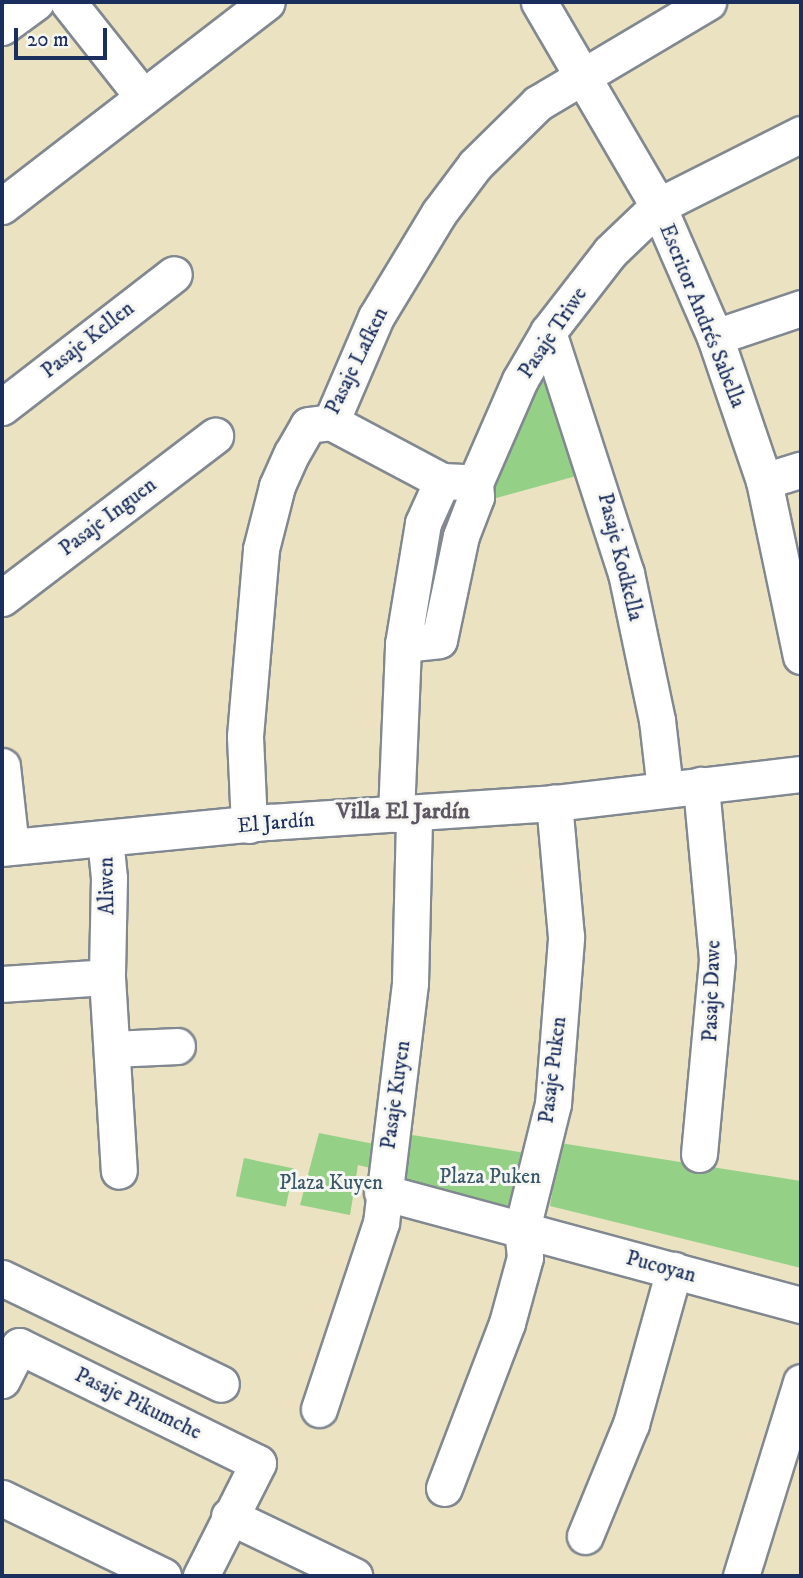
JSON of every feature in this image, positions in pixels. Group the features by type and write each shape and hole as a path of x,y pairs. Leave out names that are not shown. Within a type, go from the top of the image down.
{"street":[{"path":"2,27 36,2"},
{"path":"68,2 143,97"},
{"path":"2,206 267,2"},
{"name":"Escritor Andrés Sabella","path":"539,2 658,206 715,337 764,481 801,656"},
{"name":"Pasaje Lafken","path":"249,825 246,723 261,549 277,486 292,453 308,425 331,422 376,317 439,213 475,165 538,103 708,2"},
{"name":"Pasaje Triwe","path":"458,482 548,332 610,252 658,206 801,134"},
{"name":"Pasaje Kellen","path":"2,407 174,274"},
{"path":"715,337 801,308"},
{"name":"Pasaje Kodkella","path":"548,332 626,573 657,720 665,789"},
{"path":"331,422 458,482"},
{"name":"Pasaje Inguen","path":"2,598 215,436"},
{"path":"764,481 801,470"},
{"name":"Pasaje Kuyen","path":"319,1409 381,1223 382,1192 410,983 403,644 423,523 458,482"},
{"path":"2,766 6,848"},
{"name":"El Jardín","path":"6,848 249,825 554,803 801,774"},
{"name":"Pasaje Dawe","path":"699,1154 717,959 701,785"},
{"name":"Pasaje Puken","path":"444,1488 507,1323 525,1257 522,1229 553,1104 565,951 554,803"},
{"name":"Aliwen","path":"105,838 109,878 107,976 119,1171"},
{"path":"2,984 107,976"},
{"path":"113,1049 177,1046"},
{"name":"Pucoyan","path":"382,1192 801,1305"},
{"path":"585,1536 631,1424 674,1270"},
{"path":"2,1278 221,1384"},
{"name":"Pasaje Pikumche","path":"2,1380 19,1346 258,1463 229,1516"},
{"path":"741,1576 801,1382"},
{"path":"2,1498 163,1576"},
{"path":"201,1576 229,1516 354,1576"}],"green space":[{"path":"533,382 553,383 580,475 485,501"},
{"name":"Plaza Kuyen","path":"319,1133 384,1146 379,1170 358,1165 350,1215 300,1205"},
{"name":"Plaza Puken","path":"412,1135 526,1153 516,1216 405,1184"},
{"path":"560,1143 801,1181 801,1268 550,1206"},
{"path":"244,1158 294,1169 286,1207 236,1196"}],"district":[{"name":"Villa El Jardín","path":"403,812"}]}
